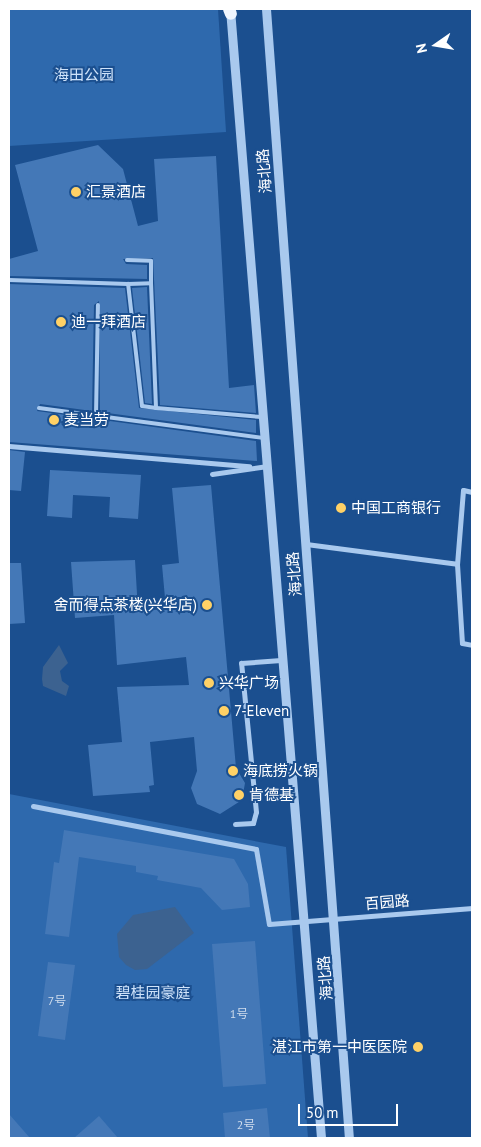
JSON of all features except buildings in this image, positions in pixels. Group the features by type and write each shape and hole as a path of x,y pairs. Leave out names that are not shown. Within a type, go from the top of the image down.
{"street":[{"name":"海北路","path":"266,9 350,1138"},
{"name":"海北路","path":"230,11 266,438 281,660 305,922 321,1138"},
{"path":"9,446 267,466"},
{"path":"212,474 248,466"},
{"path":"472,492 463,490 457,564 462,643 472,645"},
{"path":"306,544 457,564"},
{"path":"235,824 253,824 256,812 241,663 281,660"},
{"name":"百园路","path":"33,806 256,849 269,924 472,908"}],"lane":[{"path":"127,260 151,261 156,408"},
{"path":"9,280 151,283"},
{"path":"128,284 142,406 264,417"},
{"path":"96,416 98,305"},
{"path":"39,408 266,438"}],"green space":[{"name":"海田公园","path":"9,9 218,9 226,132 9,146"},
{"name":"碧桂园豪庭","path":"9,794 286,847 308,1138 9,1138"}],"shaded area":[{"path":"59,645 68,663 60,671 62,681 69,686 66,696 43,686 42,679 43,667"},
{"path":"175,907 194,933 147,969 135,970 126,965 119,957 117,934 133,915"}],"place":[{"name":"汇景酒店","path":"76,192"},
{"name":"迪一拜酒店","path":"61,322"},
{"name":"麦当劳","path":"54,420"},
{"name":"中国工商银行","path":"341,508"},
{"name":"舍而得点茶楼(兴华店)","path":"207,605"},
{"name":"兴华广场","path":"209,683"},
{"name":"7-Eleven","path":"224,711"},
{"name":"海底捞火锅","path":"233,771"},
{"name":"肯德基","path":"239,795"},
{"name":"湛江市第一中医医院","path":"418,1047"}]}
